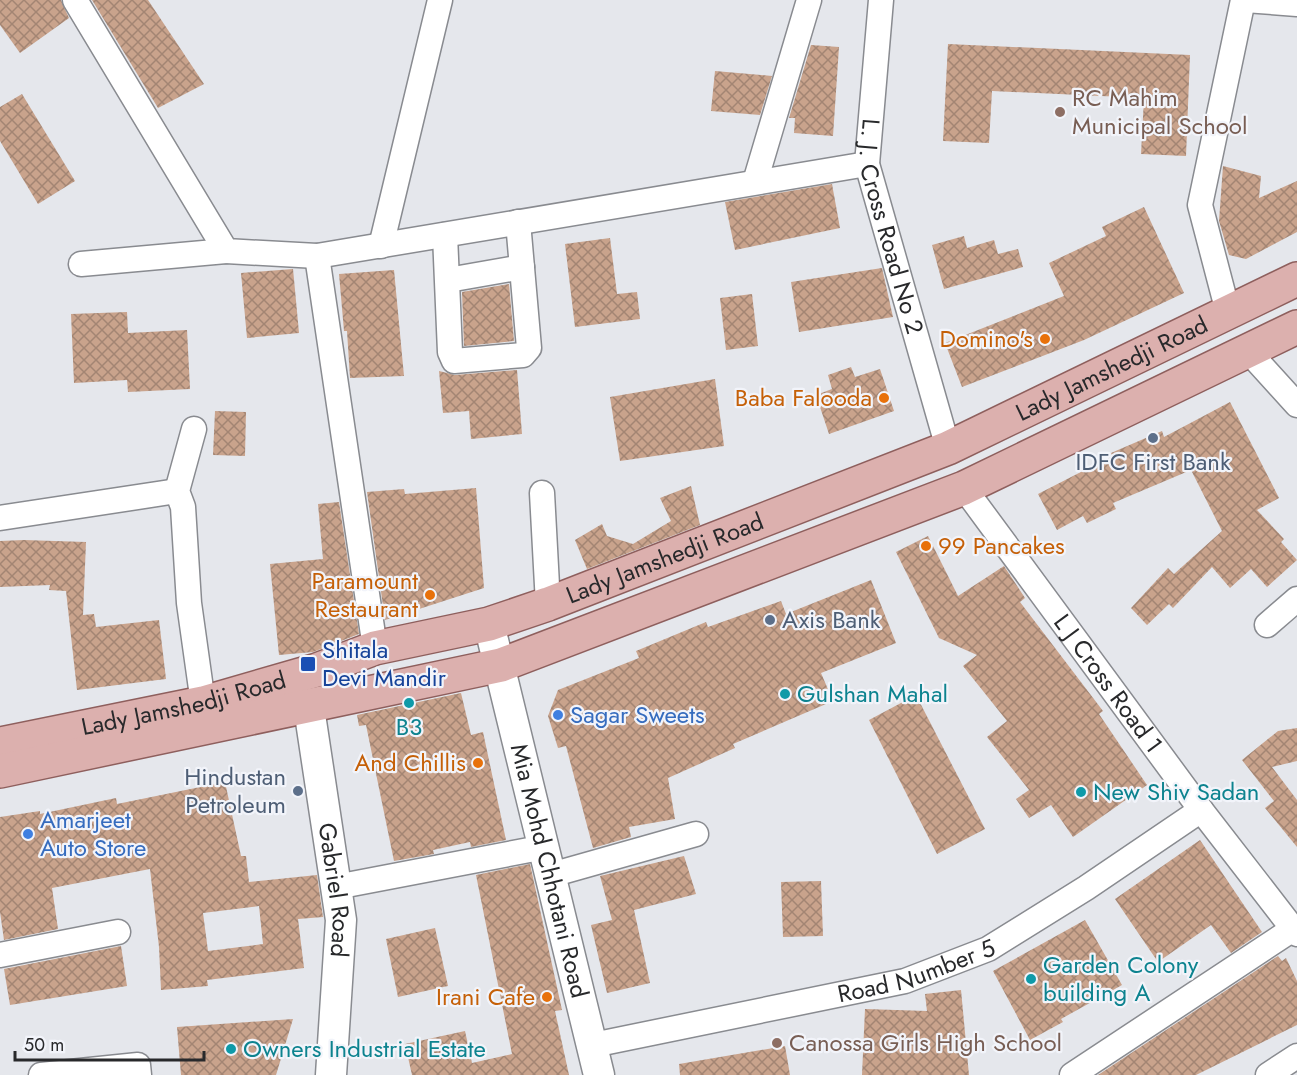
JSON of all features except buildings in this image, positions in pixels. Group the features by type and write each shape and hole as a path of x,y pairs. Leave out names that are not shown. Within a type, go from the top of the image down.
{"main road":[{"name":"Lady Jamshedji Road","path":"0,744 203,703 317,670 375,648 489,624 548,604 948,448 1297,279"},
{"name":"Lady Jamshedji Road","path":"0,771 309,708 501,665 964,488 1297,327"}],"street":[{"path":"75,0 226,251"},
{"path":"381,246 440,0"},
{"path":"755,182 809,0"},
{"name":"L. J. Cross Road No 2","path":"882,0 867,164 948,448"},
{"path":"1228,312 1200,205 1244,0 1297,3"},
{"path":"81,264 226,251 317,256 867,164"},
{"path":"445,235 450,352 454,360 523,355 529,348 518,222"},
{"path":"317,256 375,648"},
{"path":"448,280 522,267"},
{"path":"1248,351 1297,405"},
{"path":"194,429 177,491 183,507 189,603 203,703"},
{"name":"L J Cross Road 1","path":"964,488 1201,810 1295,931"},
{"path":"0,518 177,491"},
{"path":"542,493 548,604"},
{"path":"1267,625 1297,599"},
{"name":"Mia Mohd Chhotani Road","path":"489,624 501,665 599,1075"},
{"name":"Gabriel Road","path":"309,708 341,920 331,1075"},
{"name":"Road Number 5","path":"593,1046 905,981 948,965 988,949 1086,888 1201,810"},
{"path":"336,887 548,861 696,834"},
{"path":"1072,1075 1295,931"},
{"path":"0,955 118,932"},
{"path":"1268,1075 1297,1056"},
{"path":"41,1075 138,1065 140,1075"}],"place":[{"name":"RC Mahim Municipal School","path":"1060,112"},
{"name":"Domino's","path":"1045,339"},
{"name":"Baba Falooda","path":"884,398"},
{"name":"IDFC First Bank","path":"1153,438"},
{"name":"99 Pancakes","path":"926,546"},
{"name":"Paramount Restaurant","path":"430,595"},
{"name":"Axis Bank","path":"770,620"},
{"name":"Shitala Devi Mandir","path":"308,664"},
{"name":"Gulshan Mahal","path":"785,694"},
{"name":"B3","path":"409,703"},
{"name":"Sagar Sweets","path":"558,715"},
{"name":"And Chillis","path":"478,763"},
{"name":"Hindustan Petroleum","path":"298,791"},
{"name":"New Shiv Sadan","path":"1081,792"},
{"name":"Amarjeet Auto Store","path":"28,834"},
{"name":"Garden Colony building A","path":"1031,979"},
{"name":"Irani Cafe","path":"547,997"},
{"name":"Canossa Girls High School","path":"777,1043"},
{"name":"Owners Industrial Estate","path":"231,1049"}]}
